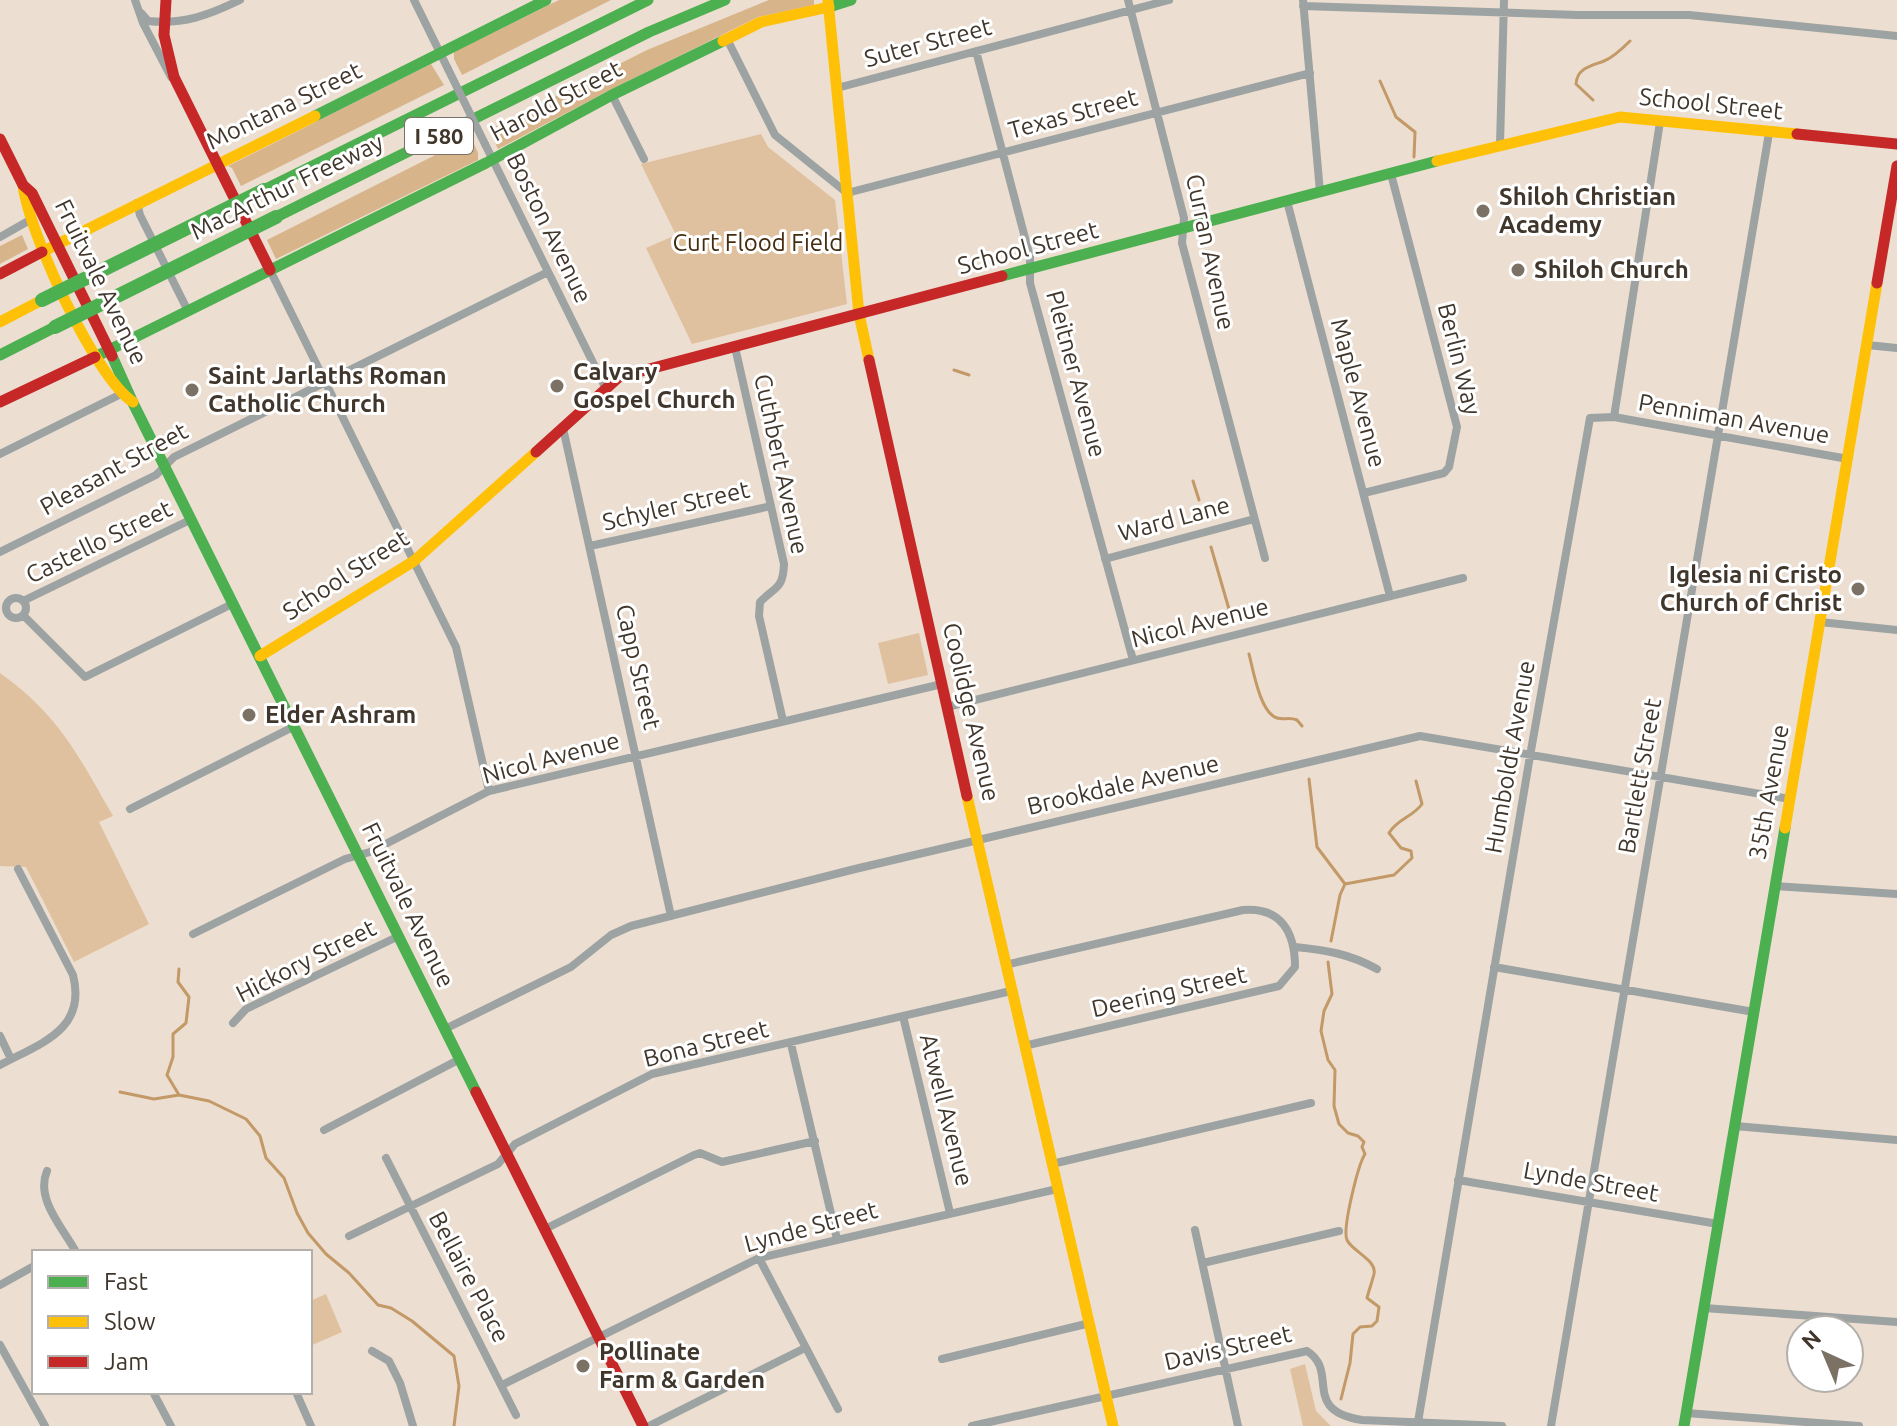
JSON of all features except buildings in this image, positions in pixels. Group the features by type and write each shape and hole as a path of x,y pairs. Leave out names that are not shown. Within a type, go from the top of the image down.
{"main road":[{"path":"166,0 166,50 180,91 270,270"},
{"name":"Montana Street","path":"0,274 546,0"},
{"name":"MacArthur Freeway","path":"0,322 648,0"},
{"name":"MacArthur Freeway","path":"0,355 626,43 725,0"},
{"name":"Harold Street","path":"0,402 188,311 761,22 828,3 851,0"},
{"name":"Coolidge Avenue","path":"828,3 859,314 1005,965 1113,1426"},
{"name":"School Street","path":"260,656 414,561 619,377 1500,144 1620,117 1897,144"},
{"name":"Fruitvale Avenue","path":"0,139 7,165 32,193 110,349 127,398"},
{"name":"35th Avenue","path":"1685,1420 1867,345 1893,209 1897,166"},
{"name":"Fruitvale Avenue","path":"23,185 30,220 42,252 95,357 127,398 165,466 646,1426"},
{"path":"30,220 48,226"}],"street":[{"path":"135,0 143,23 180,91"},
{"path":"141,13 148,21 198,19 240,0"},
{"name":"Boston Avenue","path":"414,0 605,387"},
{"name":"Curran Avenue","path":"1128,0 1184,218 1182,243 1265,558"},
{"name":"Suter Street","path":"837,88 1169,0"},
{"path":"1500,144 1504,0"},
{"path":"1320,192 1303,3 1503,12 1689,15 1897,36"},
{"path":"727,39 775,135 847,193"},
{"name":"Pleitner Avenue","path":"976,51 1030,257 1030,283 1133,660"},
{"name":"Texas Street","path":"847,193 1310,73"},
{"path":"612,95 644,159"},
{"path":"1614,417 1660,122"},
{"name":"Bartlett Street","path":"1551,1426 1769,133"},
{"name":"Berlin Way","path":"1364,493 1444,473 1449,467 1457,427 1391,174"},
{"name":"Maple Avenue","path":"1287,201 1390,596"},
{"path":"137,203 140,215 188,311"},
{"path":"0,237 30,220"},
{"path":"270,270 456,647 489,791"},
{"name":"Pleasant Street","path":"0,552 156,475 174,457 548,272"},
{"path":"1867,345 1897,348"},
{"name":"Cuthbert Avenue","path":"735,347 784,564 783,581 760,602 759,616 783,721"},
{"path":"0,454 127,398"},
{"name":"Penniman Avenue","path":"1614,417 1848,459"},
{"name":"Humboldt Avenue","path":"1418,1422 1590,418 1614,417"},
{"name":"Capp Street","path":"563,428 671,916"},
{"name":"Schyler Street","path":"590,546 771,506"},
{"name":"Castello Street","path":"23,601 192,519"},
{"name":"Ward Lane","path":"1105,559 1254,519"},
{"name":"Nicol Avenue","path":"947,707 1463,578"},
{"path":"11,599 23,601 26,610 23,615 14,618 8,614 6,608 11,599"},
{"path":"23,615 85,677 234,603"},
{"path":"1820,622 1897,630"},
{"name":"Nicol Avenue","path":"193,934 489,791 942,684"},
{"path":"130,809 295,726"},
{"name":"Brookdale Avenue","path":"445,1029 571,967 611,935 631,926 977,840 1420,736 1790,799"},
{"path":"0,1065 57,1034 76,1008 78,992 73,975 18,869"},
{"path":"1775,886 1897,894"},
{"path":"1005,965 1243,910 1259,909 1280,918 1295,947 1332,950 1358,958 1377,969"},
{"name":"Hickory Street","path":"233,1023 246,1009 399,936"},
{"name":"Deering Street","path":"1024,1046 1279,986 1295,967 1295,947"},
{"path":"1494,967 1754,1012"},
{"name":"Bona Street","path":"349,1236 498,1164 515,1144 652,1074 1011,991"},
{"name":"Atwell Avenue","path":"903,1016 950,1213"},
{"path":"0,1036 11,1059"},
{"path":"791,1044 837,1239"},
{"path":"324,1130 460,1059"},
{"path":"1052,1164 1311,1103"},
{"path":"1735,1126 1897,1140"},
{"path":"545,1229 700,1153 722,1162 815,1141"},
{"name":"Bellaire Place","path":"386,1158 516,1415"},
{"path":"47,1171 42,1182 47,1203 74,1249"},
{"name":"Lynde Street","path":"1458,1180 1718,1224"},
{"name":"Lynde Street","path":"502,1385 759,1258 1057,1189"},
{"path":"1195,1230 1238,1426"},
{"path":"1203,1263 1339,1231"},
{"path":"759,1258 838,1409"},
{"path":"0,1285 32,1267"},
{"path":"1704,1308 1897,1322"},
{"path":"942,1359 1090,1323"},
{"path":"0,1345 45,1426"},
{"path":"646,1426 805,1348"},
{"path":"372,1351 389,1361 413,1426"},
{"name":"Davis Street","path":"972,1426 1307,1351 1319,1363 1326,1402 1344,1417 1502,1426"},
{"path":"154,1394 171,1426"},
{"path":"297,1394 311,1426"},
{"path":"1685,1420 1859,1426"}],"green space":[{"name":"Curt Flood Field","path":"761,134 768,147 835,200 847,304 692,344 646,248 676,235 641,164"},
{"path":"919,633 928,675 888,684 878,643"},
{"path":"0,673 38,704 66,737 89,774 113,816 99,822 149,924 74,962 26,867 0,866"},
{"path":"326,1294 342,1332 312,1345 312,1300"},
{"path":"1305,1364 1316,1411 1331,1426 1303,1426 1290,1369"}],"shaded area":[{"path":"559,0 611,0 462,75 454,52"},
{"path":"769,0 814,0 814,5 758,17 498,149 489,130 647,50"},
{"path":"431,64 444,85 241,186 228,166"},
{"path":"471,137 478,160 276,259 267,240"},
{"path":"22,235 28,249 0,264 0,246"}],"waterway":[{"path":"1593,100 1576,84 1579,74 1611,57 1630,41"},
{"path":"1380,81 1396,117 1415,132 1414,157"},
{"path":"954,370 969,375"},
{"path":"1193,481 1199,500"},
{"path":"1211,547 1233,623"},
{"path":"1249,654 1266,708 1277,718 1294,719 1302,726"},
{"path":"1309,779 1317,847 1345,884"},
{"path":"1345,884 1394,875 1412,858 1411,851 1401,848 1389,833 1422,804 1416,781"},
{"path":"1331,941 1345,884"},
{"path":"1328,962 1332,994 1324,1011 1321,1031 1328,1060 1335,1070 1334,1106 1339,1124 1364,1142 1362,1147 1365,1154 1352,1197 1346,1234 1350,1244 1372,1264 1374,1274 1367,1298 1379,1307 1377,1321 1372,1326 1360,1327 1353,1334 1341,1399"},
{"path":"179,969 178,982 189,997 186,1023 173,1034 173,1057 167,1075 179,1095 209,1101 246,1119 260,1136 266,1158 284,1178 308,1233 326,1254 349,1273 378,1305 391,1308 412,1321 454,1356 459,1386 454,1426"},
{"path":"120,1092 154,1099 179,1095"}],"traffic: fast":[{"path":"315,116 546,0"},
{"path":"264,190 648,0"},
{"path":"276,217 649,32 725,0"},
{"path":"829,7 851,0"},
{"path":"95,357 486,163 612,95 723,41"},
{"path":"1002,276 1437,161"},
{"path":"42,300 264,190"},
{"path":"55,327 276,217"},
{"path":"0,355 55,327"},
{"path":"112,356 476,1092"},
{"path":"1684,1426 1785,828"}],"traffic: slow":[{"path":"828,1 859,314 869,360"},
{"path":"723,41 761,22 829,7"},
{"path":"42,252 315,116"},
{"path":"1437,161 1620,117 1797,134"},
{"path":"23,185 37,236 66,302 100,364 133,402"},
{"path":"1785,828 1877,283"},
{"path":"0,322 42,300"},
{"path":"260,656 414,561 536,452"},
{"path":"967,796 1113,1426"}],"traffic: jam":[{"path":"166,0 164,35 174,77 270,270"},
{"path":"1797,134 1897,144"},
{"path":"0,139 23,185 32,193 112,356"},
{"path":"1877,283 1897,166"},
{"path":"0,274 42,252"},
{"path":"536,452 619,377 1002,276"},
{"path":"0,402 95,357"},
{"path":"869,360 967,796"},
{"path":"476,1092 643,1426"}],"place":[{"name":"Shiloh Christian Academy","path":"1483,211"},
{"name":"Shiloh Church","path":"1518,270"},
{"name":"Calvary Gospel Church","path":"557,386"},
{"name":"Saint Jarlaths Roman Catholic Church","path":"192,390"},
{"name":"Iglesia ni Cristo Church of Christ","path":"1858,589"},
{"name":"Elder Ashram","path":"249,715"},
{"name":"Pollinate Farm & Garden","path":"583,1366"}]}
